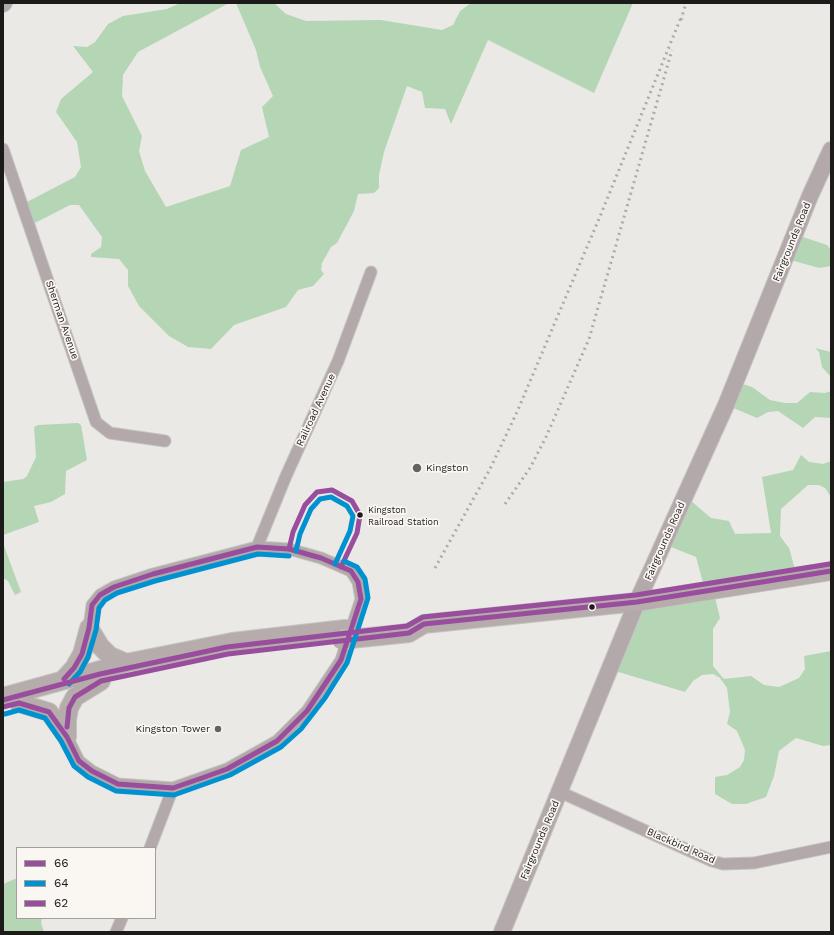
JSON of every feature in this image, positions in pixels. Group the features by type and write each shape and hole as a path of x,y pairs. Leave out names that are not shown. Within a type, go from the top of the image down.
{"main road":[{"path":"8,703 101,681 228,654 410,623 424,624 637,602 831,573"},
{"path":"89,628 100,646 110,656 126,663"},
{"path":"64,679 74,668 82,654 89,628"},
{"path":"8,703 64,679 126,663 232,642 343,635"},
{"path":"67,737 69,708 76,697 101,681"},
{"path":"8,703 49,712 67,737"}],"street":[{"name":"Sherman Avenue","path":"3,149 96,422 110,433 165,441"},
{"name":"Fairgrounds Road","path":"502,932 637,602 726,405 810,196 831,150"},
{"name":"Railroad Avenue","path":"257,547 286,476 338,361 371,272"},
{"path":"67,737 79,760 92,771 118,784 173,788 227,769 277,741 306,711 341,660 361,599 358,582 351,571 321,558 289,549 257,547 153,574 114,586 100,595 92,605 89,628"},
{"path":"150,847 173,788"},
{"name":"Blackbird Road","path":"560,792 712,861 723,864 754,863 831,847"},
{"path":"116,932 122,919"}],"green space":[{"path":"180,3 229,3 138,52 123,75 122,96 142,136 139,151 145,171 166,207 230,186 241,150 269,137 262,107 273,96 260,67 256,50 236,3 274,3 286,14 306,21 381,20 442,30 453,25 460,11 471,3 633,3 594,93 488,40 451,124 445,109 425,108 422,92 407,86 384,152 379,175 379,188 374,193 358,194 354,211 337,243 331,247 322,263 321,270 324,274 313,286 298,290 286,307 234,325 211,349 188,347 169,336 139,306 128,286 128,270 119,259 91,257 91,254 101,247 102,237 79,205 70,205 31,225 23,204 75,177 81,167 77,142 56,112 61,99 93,72 73,46 87,47 95,42 108,24 123,16 167,9"},
{"path":"797,235 827,245 831,250 831,266 819,268 787,259"},
{"path":"815,348 831,352 831,379 822,367 819,352"},
{"path":"737,382 752,387 770,400 785,403 797,403 810,392 825,393 831,391 831,418 815,417 803,428 778,411 768,412 757,418 731,407"},
{"path":"78,423 81,425 87,460 66,471 65,494 51,502 34,506 39,522 3,535 3,482 23,479 27,476 36,457 34,427 38,425"},
{"path":"801,455 809,462 823,464 831,461 831,497 825,488 819,485 808,485 781,509 780,536 789,548 795,569 713,589 720,618 713,629 713,666 724,679 751,676 764,685 779,687 799,678 805,669 804,656 831,651 831,745 823,746 796,738 779,751 774,776 766,797 746,804 732,804 715,794 715,777 727,775 740,767 744,760 745,750 737,731 727,724 730,712 727,688 720,678 713,674 702,675 693,681 685,692 612,670 636,607 705,590 696,557 666,545 690,500 711,518 729,521 735,534 771,533 762,477 793,470"},
{"path":"3,543 21,592 15,595 8,581 3,578"},
{"path":"16,878 16,919 42,919 41,923 44,932 3,932 3,884"}],"railway":[{"path":"681,20 686,3"},
{"path":"435,568 490,469 517,412 601,214 682,15"},
{"path":"505,504 530,468 546,437 589,339 672,50"}],"transit line":[{"name":"66","path":"289,549 293,532 305,505 317,492 332,490 352,501 360,515 357,533 341,567"},
{"name":"64","path":"296,551 300,534 311,509 320,499 331,497 347,506 353,516 350,531 335,564"},
{"name":"66","path":"3,707 19,703 49,712 67,737 79,761 92,771 118,784 173,788 202,778 227,769 277,741 307,711 341,660 361,599 358,582 351,571 321,558 289,549 257,547 153,574 114,587 100,595 92,605 89,628 82,654 74,668 64,679"},
{"name":"64","path":"69,684 80,672 88,657 96,630 99,608 105,600 117,593 155,581 258,554 289,556"},
{"name":"64","path":"5,714 19,710 45,718 61,741 74,766 88,777 116,791 174,795 230,775 281,747 301,729 325,698 347,663 368,598 365,579 357,567 344,561"},
{"name":"62","path":"3,700 100,674 227,647 407,626 423,617 636,595 830,564"},
{"name":"66","path":"67,727 69,708 75,697 101,681 228,654 409,633 424,624 637,602 831,571"}],"place":[{"name":"Kingston","path":"417,468"},
{"name":"Kingston Railroad Station","path":"360,515"},
{"name":"Kingston Tower","path":"218,729"}]}
